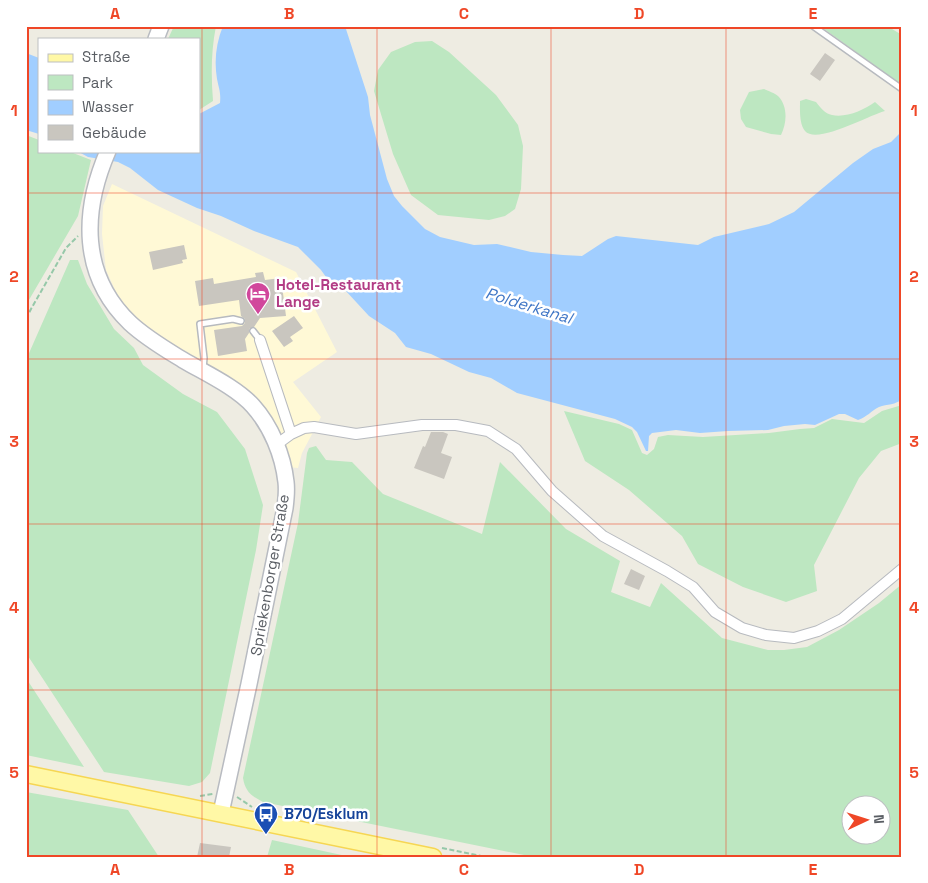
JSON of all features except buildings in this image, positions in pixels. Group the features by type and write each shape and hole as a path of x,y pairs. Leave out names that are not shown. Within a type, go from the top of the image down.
{"main road":[{"path":"26,774 433,857"}],"street":[{"path":"156,38 161,26"},
{"name":"Spriekenborger Straße","path":"108,152 100,170 91,204 89,226 89,237 94,262 104,287 119,311 131,324 155,342 237,393 253,407 266,424 276,445 286,483 285,508 250,684 221,813"},
{"path":"260,340 291,434"},
{"path":"276,445 291,434 304,428 314,427 356,434 422,425 456,425 488,431 516,449 552,491 603,536 667,570 693,587 715,612 742,628 766,635 794,638 818,631 842,619 902,570"}],"lane":[{"path":"813,26 902,89"},
{"path":"203,372 204,358 200,324 233,319 241,321"},
{"path":"253,331 260,340"}],"path":[{"path":"26,319 66,248 89,226"}],"shaded area":[{"path":"112,184 296,272 337,352 293,382 321,417 302,453 298,468 287,467 250,399 156,340 120,301 106,270 102,234 103,206"}],"green space":[{"path":"174,26 216,26 212,64 213,101 200,109 200,38 168,38"},
{"path":"820,26 887,26 902,35 902,85"},
{"path":"432,41 449,52 496,95 518,125 523,146 521,189 515,209 505,216 489,220 438,215 411,195 393,154 374,91 378,70 391,52 415,42"},
{"path":"764,89 777,95 784,105 786,115 781,135 746,127 741,119 740,110 749,92"},
{"path":"806,99 816,102 825,112 837,116 855,113 875,102 885,111 844,128 820,134 811,134 805,131 801,121 800,101"},
{"path":"26,135 38,140 38,152 71,152 91,160 78,216 26,305"},
{"path":"70,260 78,260 87,284 114,329 134,348 143,365 183,394 217,412 245,449 263,505 256,550 210,773 202,782 189,786 104,772 26,653 26,360"},
{"path":"902,405 902,443 881,451 859,478 814,565 817,591 786,602 743,587 698,564 682,536 629,490 585,461 564,411 619,424 632,430 642,453 647,455 654,449 658,437 668,435 703,437 769,433 814,428 832,419 864,423 882,411"},
{"path":"316,446 326,460 352,462 383,494 482,534 500,462 566,529 620,561 611,592 650,607 661,583 722,638 768,650 807,647 839,630 879,603 902,584 902,857 534,857 263,802 255,798 247,790 243,778 298,523 309,448"},
{"path":"26,678 84,767 26,755"},
{"path":"26,792 128,810 159,857 26,857"},
{"path":"272,840 351,857 267,857"}],"water":[{"name":"Polderkanal","path":"223,26 345,26 368,97 370,115 387,179 394,196 425,229 440,237 474,245 497,244 531,252 582,256 616,236 698,245 714,237 769,224 794,212 853,163 873,149 891,142 902,131 902,399 879,407 858,420 845,414 839,414 815,425 784,426 768,430 700,433 676,430 652,433 649,436 648,451 646,451 637,432 632,427 615,419 517,393 491,378 469,372 431,354 406,347 395,333 369,316 345,290 326,277 298,247 197,208 158,190 130,168 118,162 88,157 79,152 200,152 200,113 220,103 216,72 219,39"},
{"path":"26,53 38,58 38,134 26,130"}],"place":[{"name":"Hotel-Restaurant Lange","path":"258,315"},
{"name":"B70/Esklum","path":"266,835"}]}
